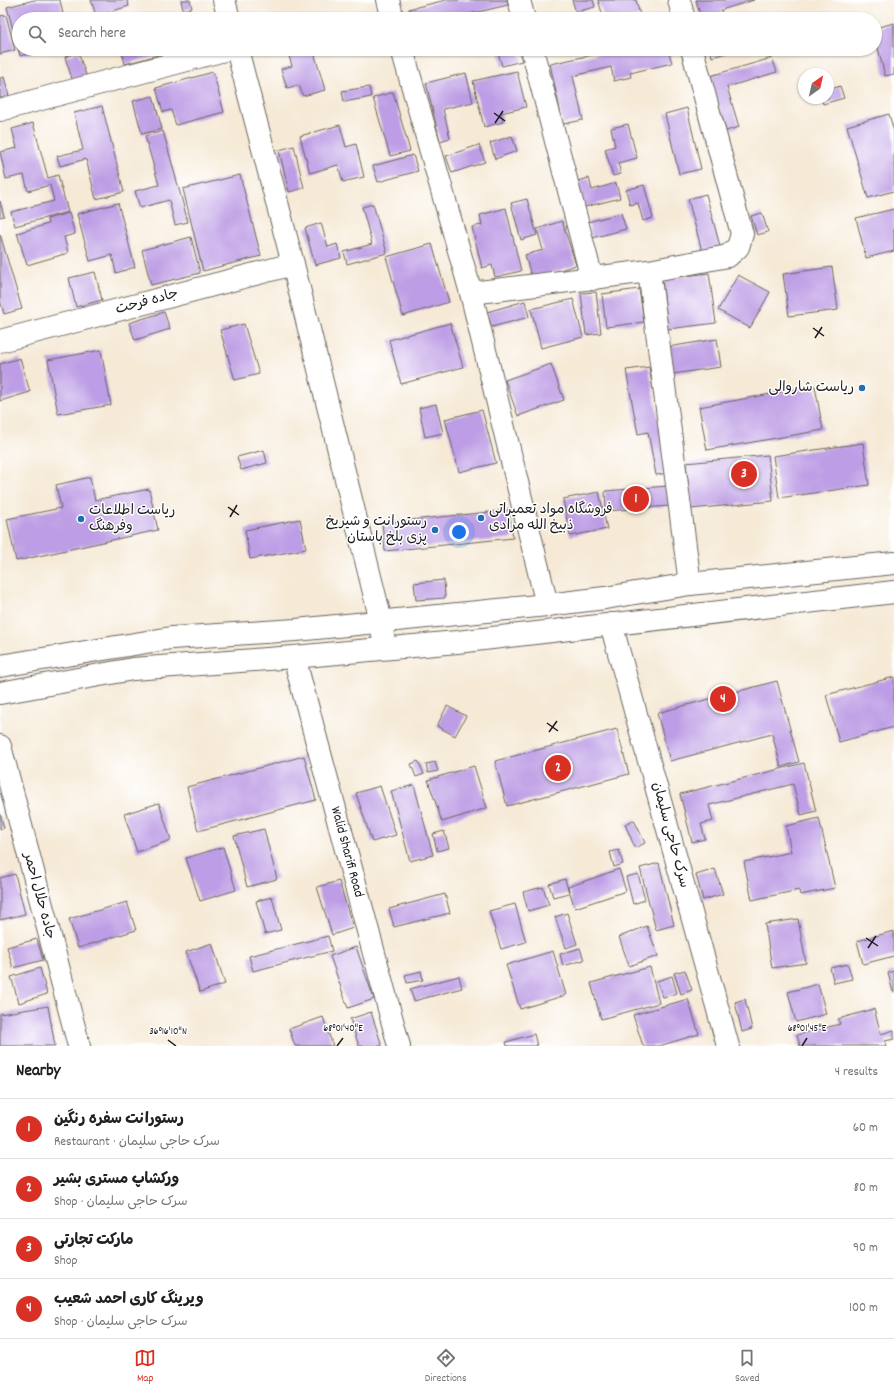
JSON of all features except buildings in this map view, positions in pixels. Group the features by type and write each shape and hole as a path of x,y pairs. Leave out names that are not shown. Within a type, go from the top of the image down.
{"street":[{"path":"224,0 227,12"},
{"path":"388,0 392,12"},
{"path":"519,0 522,12"},
{"path":"679,0 682,12"},
{"path":"0,110 202,56"},
{"path":"239,56 294,264 381,621 385,648"},
{"path":"404,56 471,293 546,605"},
{"path":"534,56 592,279"},
{"path":"471,293 649,271 728,256 738,247 742,234 694,56"},
{"name":"جاده فرحت","path":"0,341 294,264"},
{"path":"649,271 690,584"},
{"path":"0,666 171,638 296,630 546,605 605,598 690,584 894,563"},
{"path":"0,693 133,669 294,657 385,648 894,592"},
{"name":"سرک حاجی سلیمان","path":"612,624 728,1046"},
{"name":"Walid Sharifi Road","path":"294,657 399,1046"},
{"name":"جاده حلال احمر","path":"0,746 79,1046"}],"place":[{"name":"ریاست شاروالی","path":"862,388"},
{"name":"مارکت تجارتی","path":"744,474"},
{"name":"رستورانت سفره رنگین","path":"636,499"},
{"name":"فروشگاه مواد تعمیراتی ذبیخ الله مرادی","path":"481,518"},
{"name":"ریاست اطلاعات وفرهنگ","path":"81,519"},
{"name":"رستورانت و شیریخ پزی بلخ باستان","path":"435,530"},
{"name":"ویرینگ کاری احمد شعیب","path":"723,699"},
{"name":"ورکشاپ مستری بشیر","path":"558,768"}]}
